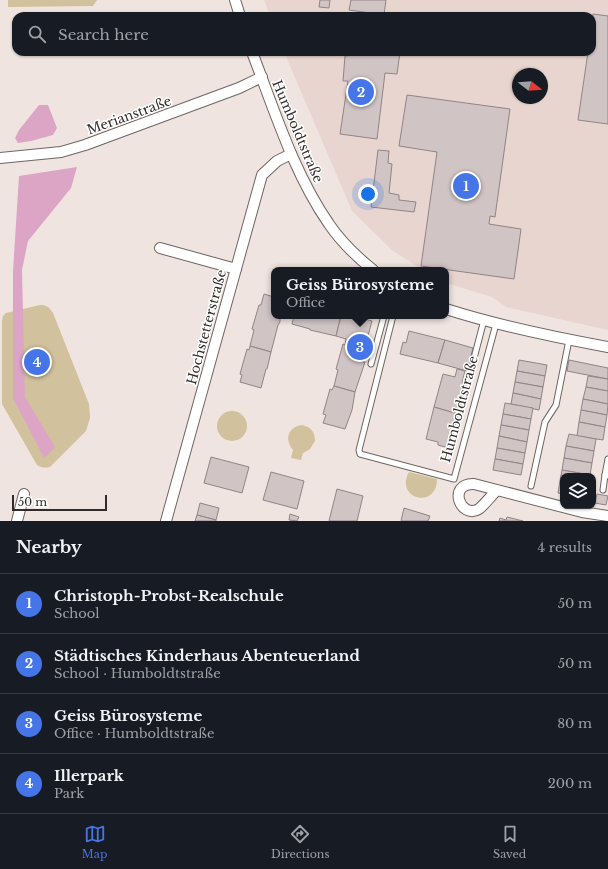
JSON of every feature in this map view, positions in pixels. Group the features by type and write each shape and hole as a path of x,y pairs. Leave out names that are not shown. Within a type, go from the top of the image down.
{"street":[{"path":"235,0 239,12"},
{"name":"Humboldtstraße","path":"254,56 297,167 329,224 345,244 370,267"},
{"name":"Merianstraße","path":"0,158 61,152 85,145 239,88 262,77"},
{"name":"Hochstetterstraße","path":"166,521 262,175 277,161 291,154"},
{"path":"160,248 236,269"},
{"path":"449,310 496,324 608,347"},
{"path":"497,490 582,512 608,516"},
{"path":"16,521 24,494"}],"lane":[{"path":"371,364 383,319"},
{"name":"Humboldtstraße","path":"392,319 359,450 360,454 454,479 496,324"},
{"path":"473,362 484,320"},
{"path":"531,486 545,422 556,405 569,340"},
{"path":"603,490 607,475 608,459"}],"shaded area":[{"path":"8,0 97,0 93,6 8,7"},
{"path":"264,0 608,0 608,330 506,307 492,297 449,284 449,267 418,267 393,251 352,211 286,56 596,56 596,12 268,12"},
{"path":"39,105 48,105 57,128 53,135 18,143 15,138 19,130"},
{"path":"77,167 71,188 28,241 22,270 25,397 55,447 44,458 13,398 13,271 19,176"},
{"path":"40,305 48,307 53,313 89,404 90,418 86,431 50,467 45,468 37,465 2,404 3,316 6,313"},
{"path":"232,411 238,412 246,420 246,432 238,440 232,441 226,440 218,432 217,426 218,420 226,412"},
{"path":"302,425 312,430 315,441 310,449 303,453 301,460 291,458 293,450 290,446 288,438 293,428"},
{"path":"409,472 437,479 435,489 431,495 424,498 411,494 407,489 406,481"}],"building":[{"path":"320,0 330,0 329,8 319,7"},
{"path":"351,0 386,0 384,12 363,12 349,10"},
{"path":"596,14 608,16 608,124 578,120 587,56 596,56"},
{"path":"345,56 399,56 397,74 385,73 377,139 340,134 348,81 343,81"},
{"path":"407,95 510,109 495,217 490,216 489,224 521,229 514,279 449,270 449,267 421,266 437,152 399,146"},
{"path":"378,150 389,151 388,163 392,164 389,193 399,195 399,200 416,202 414,212 371,207"},
{"path":"264,294 271,296 271,319 280,319 271,352 250,346 254,330 252,329 259,305 261,305"},
{"path":"293,319 340,319 336,336 292,324"},
{"path":"340,319 365,319 372,321 365,347 367,347 363,362 365,362 355,392 334,386 338,370 336,369 343,344 345,345 346,339 336,336"},
{"path":"409,331 445,340 438,363 400,354 403,342 406,343"},
{"path":"445,340 473,348 467,371 438,363"},
{"path":"250,346 271,352 261,388 240,382 242,375 240,374 247,349 249,350"},
{"path":"519,360 547,365 545,376 517,371"},
{"path":"569,360 608,368 608,379 567,371"},
{"path":"457,369 465,371 462,383 466,384 458,414 434,407 443,374 455,377"},
{"path":"517,371 545,376 543,387 515,382"},
{"path":"588,376 608,379 608,391 586,387"},
{"path":"515,382 543,387 541,399 513,393"},
{"path":"334,386 355,392 352,410 345,429 323,423 326,415 323,414 330,389 332,390"},
{"path":"586,387 608,391 608,404 583,399"},
{"path":"513,393 541,399 539,410 511,404"},
{"path":"583,399 608,404 607,415 581,410"},
{"path":"505,403 533,408 531,419 503,414"},
{"path":"434,407 458,414 449,448 438,445 438,442 426,439"},
{"path":"581,410 607,415 605,427 579,422"},
{"path":"503,414 531,419 529,430 501,425"},
{"path":"579,422 605,427 603,440 577,436"},
{"path":"501,425 529,430 527,442 499,436"},
{"path":"569,434 596,439 594,451 566,446"},
{"path":"499,436 527,442 525,453 497,448"},
{"path":"566,446 594,451 592,463 564,458"},
{"path":"497,448 525,453 523,464 495,459"},
{"path":"211,457 249,467 242,493 204,483"},
{"path":"564,458 592,463 590,473 579,473 562,470"},
{"path":"495,459 523,464 521,475 493,470"},
{"path":"562,470 579,473 561,473"},
{"path":"271,472 304,481 297,509 263,500"},
{"path":"560,481 560,493 558,493"},
{"path":"337,489 363,496 357,521 329,521"},
{"path":"597,494 608,496 606,505 596,503"},
{"path":"200,503 219,508 216,520 197,515"},
{"path":"404,508 430,516 428,521 401,521"},
{"path":"290,514 299,517 297,521 289,520"},
{"path":"197,515 216,520 216,521 195,521"},
{"path":"507,517 523,521 499,521 500,518 506,520"}],"place":[{"name":"Städtisches Kinderhaus Abenteuerland","path":"361,92"},
{"name":"Christoph-Probst-Realschule","path":"466,186"},
{"name":"Geiss Bürosysteme","path":"360,347"},
{"name":"Illerpark","path":"37,362"}]}
